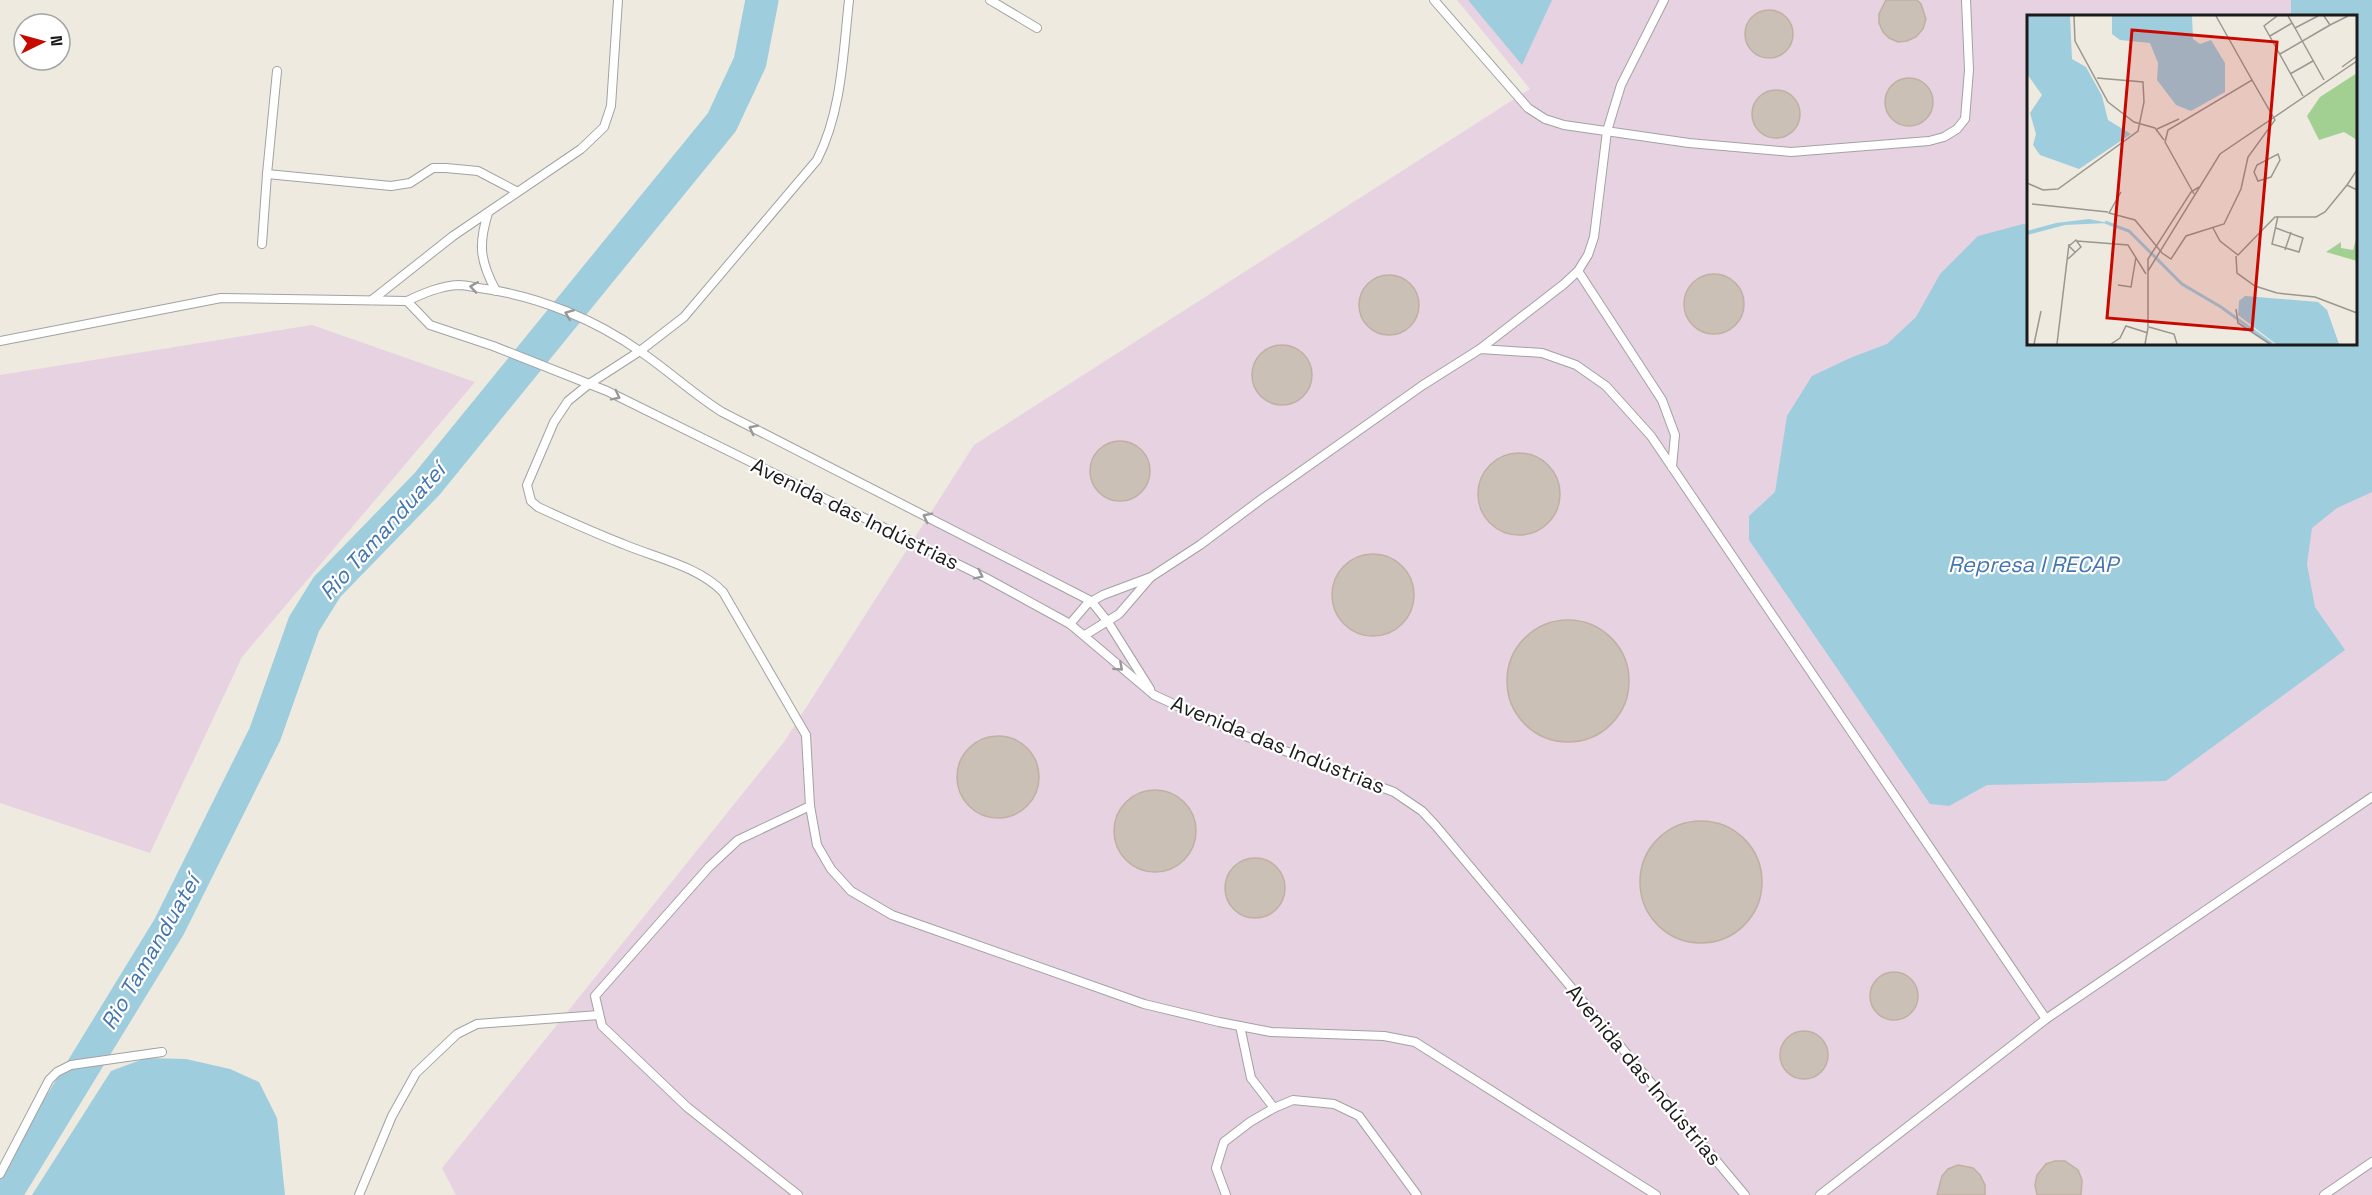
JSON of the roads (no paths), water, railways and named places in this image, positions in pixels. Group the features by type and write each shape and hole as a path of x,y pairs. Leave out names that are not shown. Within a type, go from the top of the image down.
{"lane":[{"path":"372,301 453,236 516,191 581,149 604,127 611,106 618,0"},
{"path":"849,0 835,114 826,142 817,160 684,317 568,401 554,422 527,485 531,501 538,507 602,535 699,573 723,592 806,735 810,806 817,845 831,869 852,891 892,915 1144,1004 1271,1032 1384,1036 1415,1042 1656,1195"},
{"path":"990,0 1037,28"},
{"path":"1434,0 1528,108 1545,119 1564,125 1689,143 1791,152 1929,141 1944,137 1957,129 1965,119 1969,70 1966,0"},
{"path":"1070,624 1091,601 1151,577 1200,545 1423,385 1480,349 1578,271 1588,255 1594,237 1607,131 1621,85 1664,0"},
{"path":"262,244 277,71"},
{"path":"267,174 391,186 410,183 433,168 446,168 478,171 516,191"},
{"path":"488,213 481,236 482,250 486,273 496,291"},
{"path":"1578,271 1662,400 1675,435 1672,467"},
{"name":"Avenida das Indústrias","path":"0,341 221,298 407,301 434,289 459,285 531,299 606,329 640,351 697,397 722,412 1091,601"},
{"name":"Avenida das Indústrias","path":"407,301 430,325 493,346 589,384 986,578 1070,624 1154,695 1232,731 1394,792 1422,811 1745,1195"},
{"path":"1480,349 1542,353 1576,365 1606,386 1651,436 2046,1019"},
{"path":"1085,635 1124,610 1151,577"},
{"path":"1091,601 1108,622 1154,695"},
{"path":"1820,1195 2046,1019 2372,797"},
{"path":"798,1195 687,1107 602,1026 595,996 709,867 738,840 810,806"},
{"path":"359,1195 392,1116 416,1073 457,1034 477,1024 599,1015"},
{"path":"1240,1026 1251,1078 1274,1108"},
{"path":"0,1174 49,1080 57,1071 71,1065 162,1052"},
{"path":"1226,1195 1216,1168 1224,1142 1250,1122 1274,1108 1293,1101 1334,1104 1359,1116 1417,1195"},
{"path":"2324,1195 2372,1162"}],"water":[{"path":"1468,0 1552,0 1522,65"},
{"name":"Represa I RECAP","path":"2291,0 2372,0 2372,492 2337,508 2312,528 2307,564 2315,607 2345,650 2166,781 1987,785 1949,806 1930,804 1749,540 1749,516 1775,492 1787,416 1812,376 1887,344 1916,317 1940,274 1978,236 2023,224 2027,224 2027,345 2357,345 2357,15 2291,15"},
{"path":"146,1058 186,1059 230,1069 259,1082 277,1118 285,1195 32,1195 111,1071"}],"waterway":[{"name":"Rio Tamanduateí","path":"5,1195 169,927 265,734 304,624 327,587 427,484 722,122 750,62 762,0"}]}
